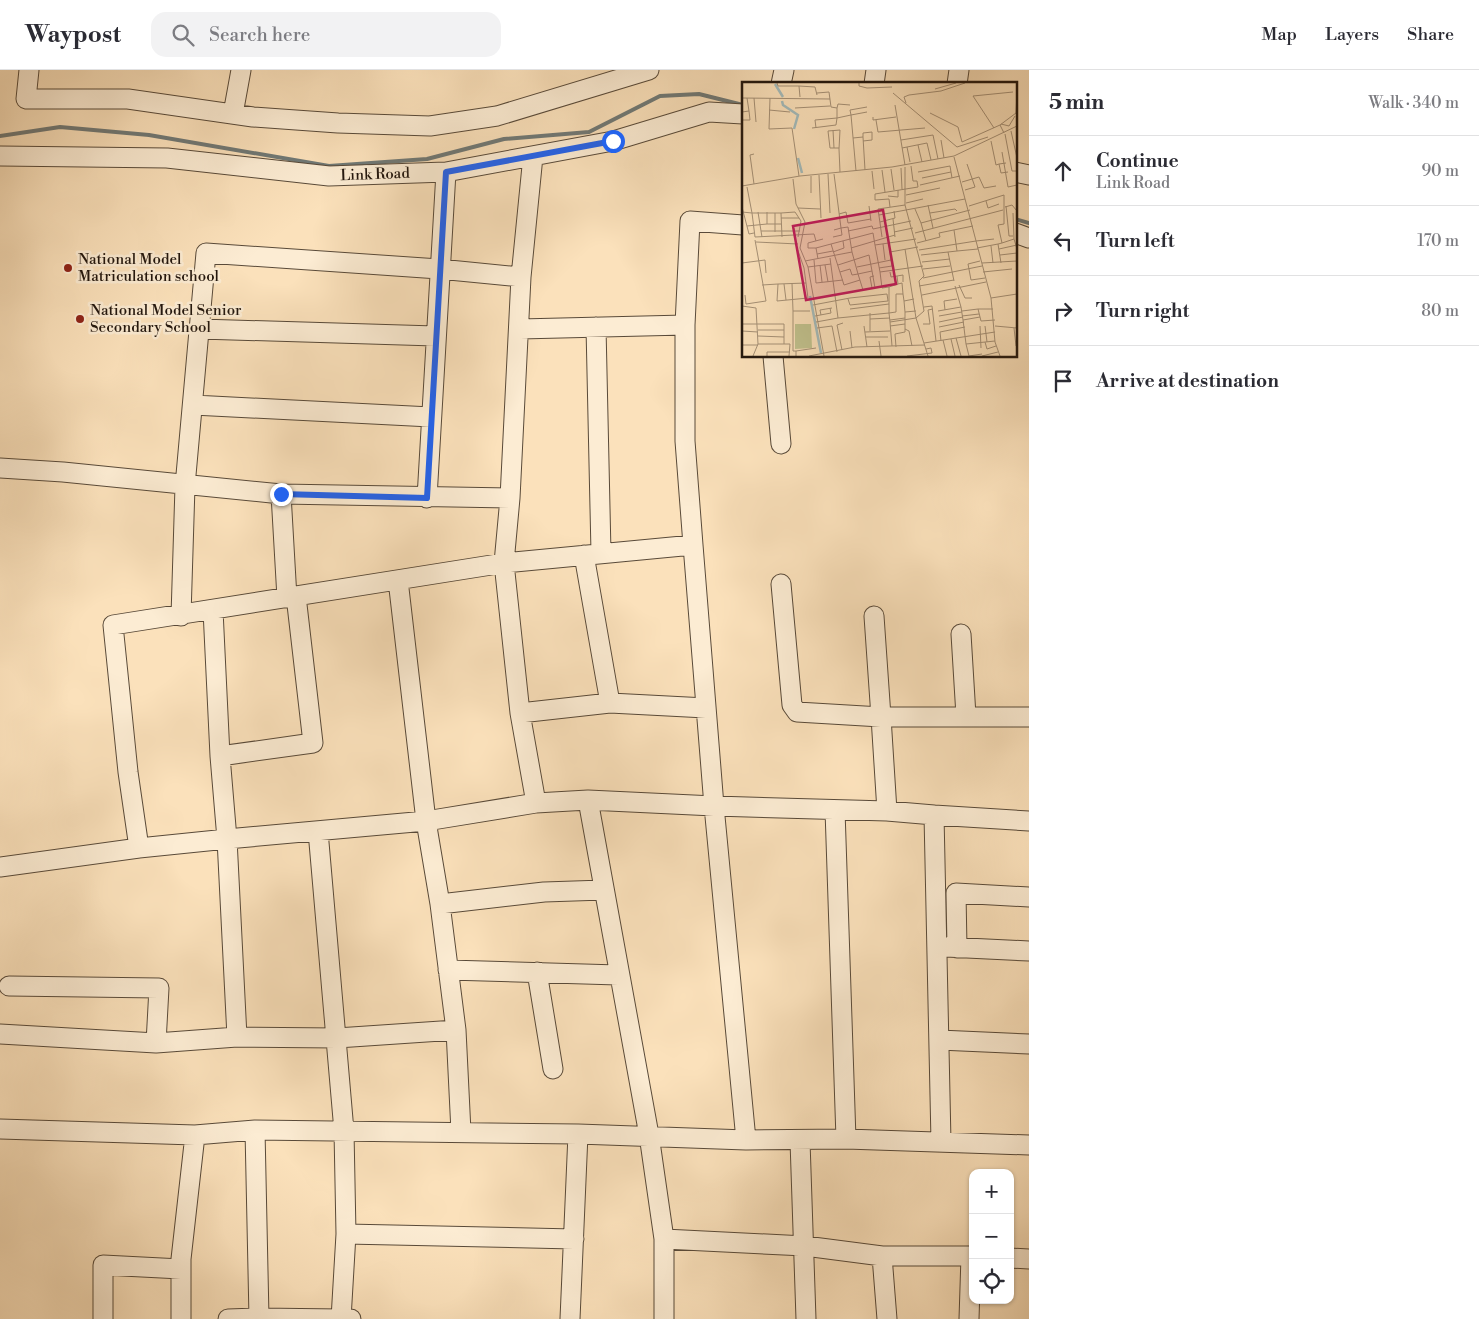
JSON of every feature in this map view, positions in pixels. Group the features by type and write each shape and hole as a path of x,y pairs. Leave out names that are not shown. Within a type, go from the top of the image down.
{"street":[{"path":"29,70 26,99 128,98 233,114 338,123 430,126 497,116 649,70"},
{"path":"233,114 242,70"},
{"name":"Link Road","path":"0,156 167,158 329,176 446,172 613,141 709,112 742,114"},
{"path":"532,156 521,277 520,329 510,498 504,563 520,713 536,803"},
{"path":"427,498 446,172"},
{"path":"1016,172 1029,175"},
{"path":"742,225 690,221 685,325 685,441 714,806 746,1140"},
{"path":"1016,233 1029,238"},
{"path":"181,616 185,486 206,253 439,268 521,277"},
{"path":"520,329 685,325"},
{"path":"596,327 593,554 610,703"},
{"path":"200,329 435,336"},
{"path":"773,358 781,444"},
{"path":"193,405 431,417"},
{"path":"0,468 63,472 185,486 281,494 510,498"},
{"path":"220,756 313,743 291,597 281,494"},
{"path":"139,848 128,772 113,624 181,616 504,563 693,545"},
{"path":"398,580 426,822 440,904 456,1030 461,1132"},
{"path":"781,584 792,705 797,712 881,717 1029,717"},
{"path":"213,610 237,1037"},
{"path":"874,616 887,811"},
{"path":"961,634 966,716"},
{"path":"520,713 610,703 706,708"},
{"path":"0,868 139,848 426,822 536,803 588,800 887,811 1029,821"},
{"path":"588,800 618,975 649,1135 664,1240 664,1319"},
{"path":"835,810 846,1139"},
{"path":"934,815 941,1142"},
{"path":"318,831 344,1131 346,1234 341,1319"},
{"path":"440,904 544,892 604,890"},
{"path":"957,948 956,893 1029,897"},
{"path":"937,947 1029,951"},
{"path":"448,970 618,975"},
{"path":"537,972 553,1069"},
{"path":"9,986 159,988 156,1043"},
{"path":"0,1034 156,1043 237,1037 337,1038 456,1030"},
{"path":"939,1040 1029,1044"},
{"path":"0,1129 195,1136 255,1130 461,1132 649,1135 800,1141 846,1139 1029,1145"},
{"path":"255,1130 258,1318"},
{"path":"570,1319 578,1134"},
{"path":"181,1319 181,1269 195,1136"},
{"path":"800,1141 806,1319"},
{"path":"346,1234 574,1239"},
{"path":"664,1240 805,1246 882,1256 969,1256"},
{"path":"882,1256 887,1319"},
{"path":"1014,1258 1029,1259"},
{"path":"969,1319 972,1259"},
{"path":"103,1319 103,1266 181,1269"},
{"path":"228,1319 351,1319"}],"waterway":[{"path":"0,136 60,127 149,135 329,166 427,159 504,139 589,132 660,96 699,94 742,105"},
{"path":"1016,219 1029,223"}],"place":[{"name":"National Model Matriculation school","path":"68,268"},
{"name":"National Model Senior Secondary School","path":"80,319"}],"route":[{"path":"281,494 427,498 446,172 613,141"}]}
